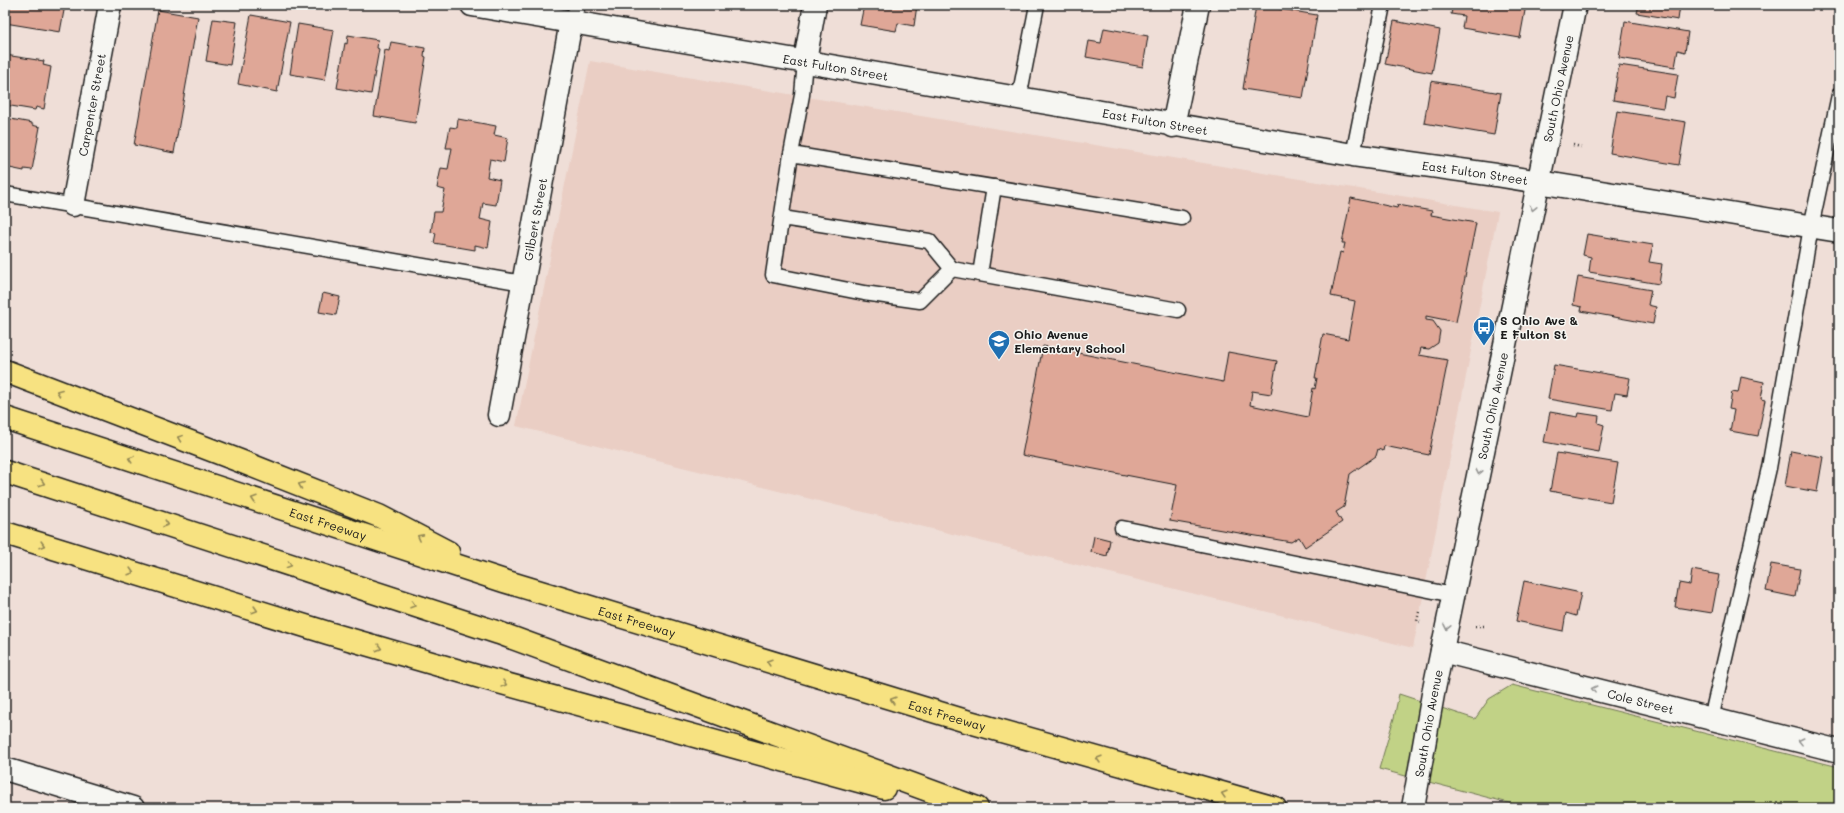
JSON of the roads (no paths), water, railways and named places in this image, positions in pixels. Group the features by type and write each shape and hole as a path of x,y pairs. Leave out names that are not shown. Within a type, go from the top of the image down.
{"highway":[{"path":"5,371 240,460 379,516 504,581"},
{"name":"East Freeway","path":"5,418 504,581 966,721 1275,808"},
{"path":"5,472 499,633 977,808"},
{"path":"5,533 328,633 480,677 958,808"}],"street":[{"name":"Carpenter Street","path":"73,205 110,5"},
{"name":"East Fulton Street","path":"472,5 574,14 805,61 1173,126 1353,156 1496,174 1839,231"},
{"path":"805,61 815,5"},
{"path":"1173,126 1198,5"},
{"name":"South Ohio Avenue","path":"1413,808 1433,694 1575,5"},
{"name":"Gilbert Street","path":"499,416 574,14"},
{"name":"Cole Street","path":"1442,651 1839,751"},
{"path":"5,769 133,808"}],"lane":[{"path":"1019,98 1036,5"},
{"path":"1353,156 1383,5"},
{"path":"805,61 802,95 773,275 864,293 920,301 952,269"},
{"path":"1711,719 1769,468 1812,226 1839,95"},
{"path":"792,154 1182,218"},
{"path":"980,274 994,187"},
{"path":"5,194 523,283"},
{"path":"782,218 929,241 952,269 1178,310"},
{"path":"1122,528 1454,595"}],"place":[{"name":"S Ohio Ave & E Fulton St","path":"1484,346"},
{"name":"Ohio Avenue Elementary School","path":"999,360"}]}
